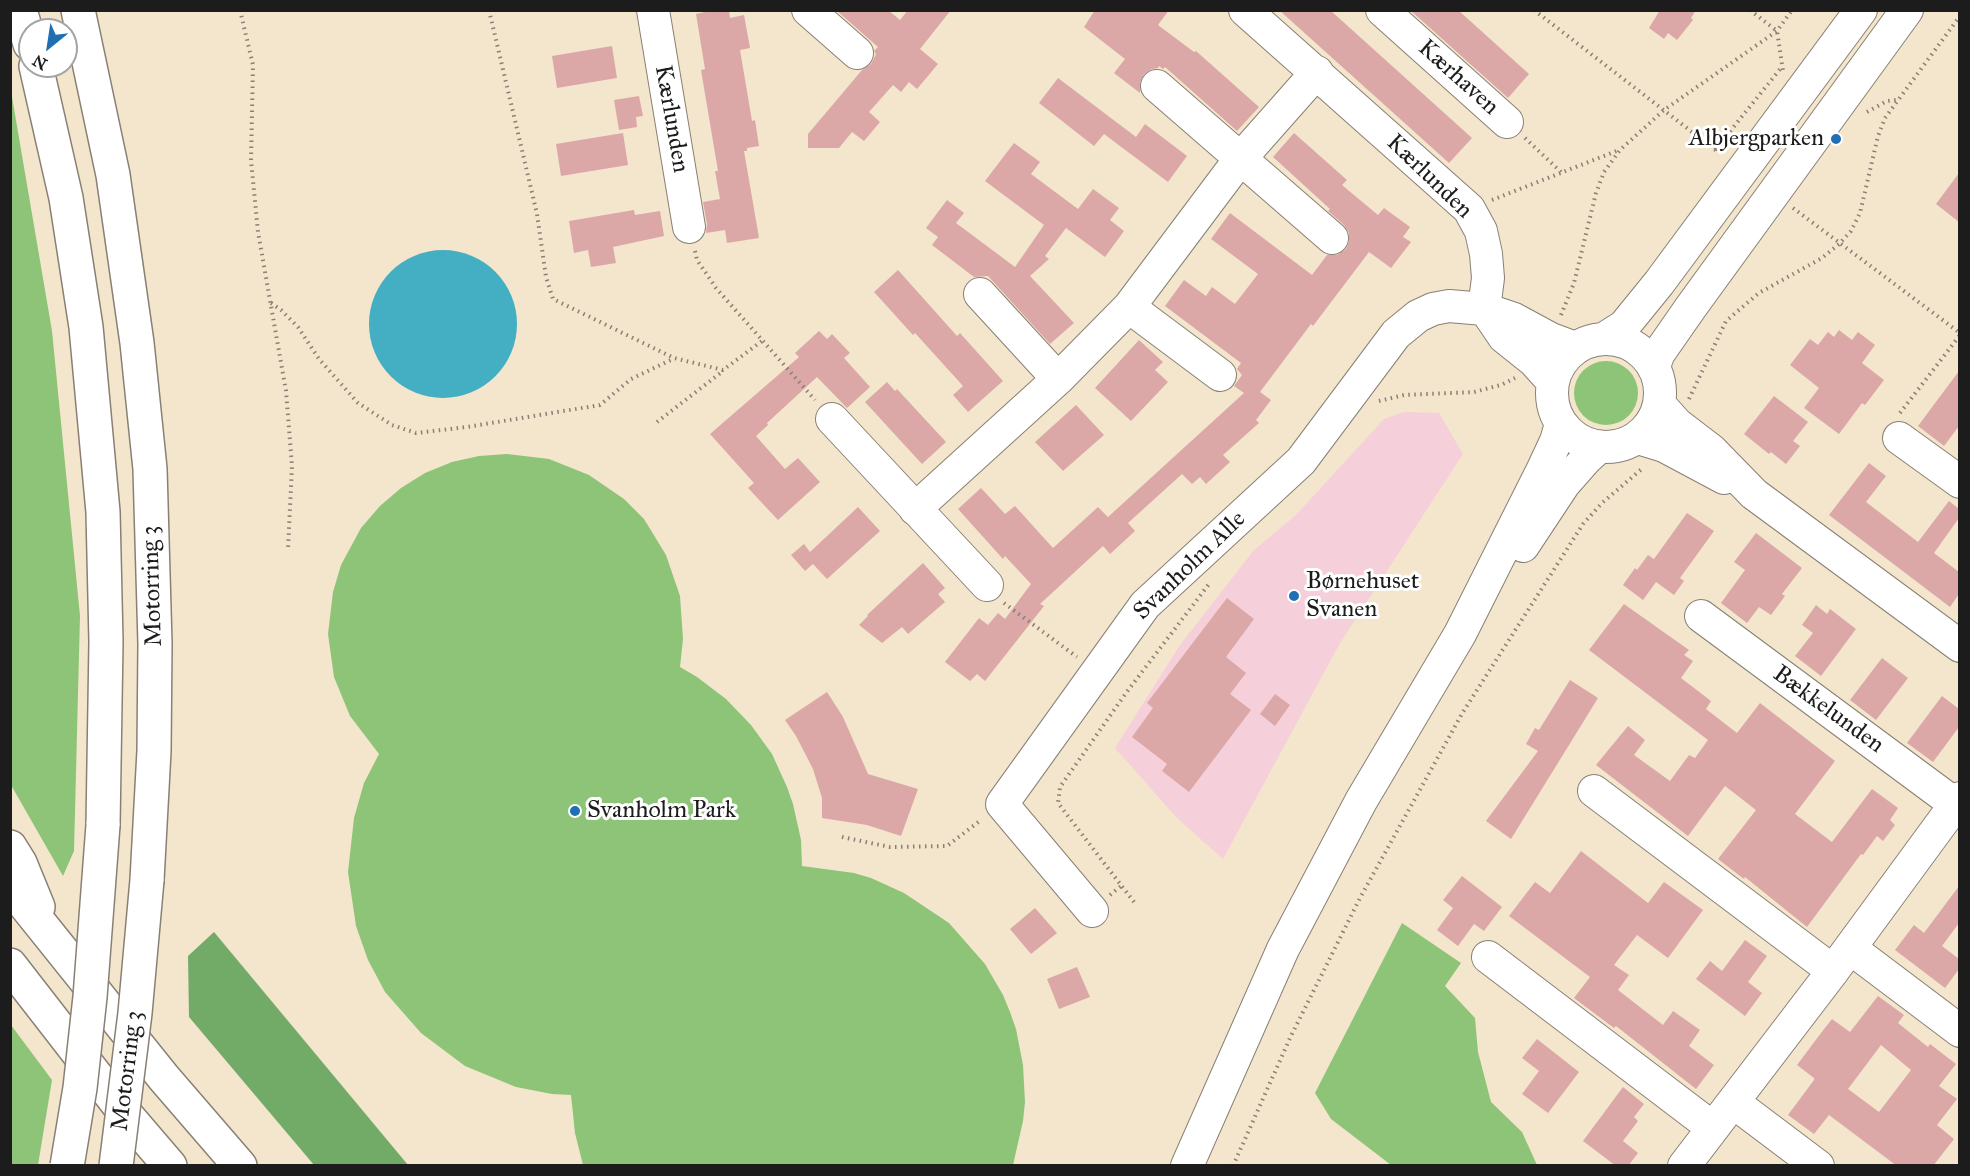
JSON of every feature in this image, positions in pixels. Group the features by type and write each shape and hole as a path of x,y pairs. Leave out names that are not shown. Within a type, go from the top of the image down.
{"highway":[{"name":"Motorring 3","path":"78,10 113,175 137,343 150,469 155,644 154,751 147,880 135,1013 116,1166"},
{"path":"39,78 66,198 86,327 103,512 106,642 103,825 89,1008 68,1166"},
{"path":"10,847 21,863 47,931"},
{"path":"10,886 165,1078 240,1166"},
{"path":"10,965 128,1118 170,1166"}],"street":[{"name":"Kærlunden","path":"653,10 689,227"},
{"path":"807,10 857,53"},
{"name":"Kærlunden","path":"1245,10 1469,209 1480,231 1486,254 1488,278 1484,309"},
{"name":"Kærhaven","path":"1382,10 1507,122"},
{"path":"1484,309 1504,337 1553,357 1584,343 1605,338 1624,326 1659,283 1861,10"},
{"path":"1654,366 1659,353 1690,307 1908,10"},
{"path":"915,509 1058,379 1129,307 1240,159 1317,72"},
{"path":"1157,86 1332,238"},
{"path":"980,294 1058,379"},
{"name":"Svanholm Alle","path":"1002,804 1145,605 1301,461 1396,334 1418,316 1433,309 1449,306 1484,309"},
{"path":"1129,307 1220,375"},
{"path":"1605,338 1634,345 1654,366 1660,385 1660,428"},
{"path":"1553,357 1552,396 1555,411 1562,424 1578,440 1599,447 1620,446 1660,428"},
{"path":"832,419 987,585"},
{"path":"1187,1166 1283,950 1361,801 1460,634 1542,471 1562,424"},
{"path":"1660,428 1754,494 1959,646"},
{"path":"1899,438 1959,482"},
{"path":"1460,634 1564,484 1599,447"},
{"name":"Bækkelunden","path":"1684,1166 1957,801 1701,616"},
{"path":"1594,791 1841,959 1959,1030"},
{"path":"1002,804 1092,911"},
{"path":"1488,957 1713,1128"},
{"path":"1733,1102 1818,1166"}],"path":[{"path":"240,10 253,64 251,160 258,232 286,392 292,466 288,549"},
{"path":"489,10 537,214 546,277 553,298 674,358 723,370"},
{"path":"1534,10 1716,151 1782,67 1777,31 1750,10"},
{"path":"1372,407 1379,401 1404,395 1474,392 1501,385 1553,357 1596,193 1604,172 1620,150 1664,110 1777,31 1792,10"},
{"path":"1233,1166 1290,1038 1360,898 1463,712 1583,524 1602,503 1654,459 1660,428 1709,355 1726,321 1759,293 1822,258 1851,231 1860,213 1878,136 1885,118 1959,16"},
{"path":"1864,115 1887,101 1896,100"},
{"path":"1507,122 1562,173"},
{"path":"1469,209 1620,150"},
{"path":"1791,206 1959,334 1895,419 1899,438"},
{"path":"689,227 697,260 716,288 832,419"},
{"path":"271,303 298,327 319,359 358,404 392,425 416,433 600,405 631,379 674,358"},
{"path":"657,422 762,341"},
{"path":"1134,902 1058,803 1060,787 1126,693 1216,575"},
{"path":"987,585 996,598 1126,693"},
{"path":"842,837 890,847 947,846 1002,804"}],"shaded area":[{"name":"Børnehuset Svanen","path":"1404,412 1439,413 1463,454 1340,643 1223,859 1176,817 1115,748 1180,645 1254,550 1296,515 1384,419"}],"green space":[{"path":"11,91 52,331 80,616 74,851 63,876 11,785"},
{"path":"1606,361 1629,370 1638,393 1629,416 1606,425 1583,416 1574,393 1583,370"},
{"name":"Svanholm Park","path":"507,454 549,459 589,475 624,499 644,519 666,555 680,596 683,639 680,667 726,699 751,725 772,754 793,804 801,840 802,866 854,873 904,893 949,923 985,964 1010,1012 1023,1065 1025,1102 1013,1165 583,1165 575,1133 571,1095 516,1087 465,1066 421,1033 385,992 368,960 356,926 348,872 354,818 364,783 379,754 350,716 334,677 328,634 333,592 341,565 361,528 380,506 401,488 425,473 452,462 479,456"},
{"path":"1402,923 1461,963 1445,986 1475,1018 1478,1052 1491,1102 1522,1132 1537,1165 1391,1165 1331,1119 1315,1093"},
{"path":"214,932 408,1165 314,1165 189,1017 188,956"},
{"path":"11,1025 52,1080 38,1165 11,1165"}],"water":[{"path":"443,250 471,255 484,262 495,272 505,283 512,296 517,324 512,352 505,365 495,376 484,386 471,393 443,398 415,393 402,386 391,376 381,365 374,352 369,324 374,296 381,283 391,272 402,262 415,255"}],"building":[{"path":"714,10 729,10 730,18 744,15 750,48 740,50 752,121 755,120 759,146 747,148 747,151 744,151 759,238 727,243 725,230 706,233 707,224 703,202 720,199 715,171 718,171 701,70 705,69 696,14"},
{"path":"836,10 888,10 900,20 908,10 951,10 920,49 938,64 917,89 909,82 901,92 893,85 869,112 880,122 864,141 852,132 839,148 808,148 808,134 862,70 871,64 876,54 874,51 878,47"},
{"path":"1095,10 1169,10 1158,25 1194,52 1196,51 1259,107 1237,131 1165,67 1163,69 1159,66 1144,74 1140,82 1140,93 1114,73 1125,59 1084,27"},
{"path":"1279,10 1330,10 1472,138 1449,163"},
{"path":"1410,10 1458,10 1529,74 1508,98"},
{"path":"1660,10 1696,10 1691,18 1693,20 1677,40 1668,33 1664,39 1649,28"},
{"path":"612,46 617,78 557,88 552,56"},
{"path":"1058,78 1136,137 1145,124 1187,156 1168,182 1104,134 1094,146 1039,103"},
{"path":"639,96 643,116 636,117 637,127 619,130 614,100"},
{"path":"623,133 628,165 561,176 556,144"},
{"path":"1294,133 1347,180 1342,185 1378,215 1384,208 1410,227 1403,237 1411,242 1391,268 1369,252 1260,392 1271,400 1256,420 1259,423 1223,455 1230,462 1206,484 1200,477 1192,484 1182,474 1128,523 1135,531 1110,554 1103,546 1040,604 1044,606 985,681 977,674 970,681 945,662 979,618 988,625 998,613 1005,619 1031,584 1005,556 1003,559 958,509 981,488 1005,514 1015,506 1053,548 1098,507 1108,517 1244,393 1234,386 1242,375 1237,369 1241,363 1165,306 1184,280 1206,296 1212,287 1235,304 1258,274 1211,239 1230,213 1312,275 1327,255 1337,255 1346,249 1349,233 1344,225 1328,211 1330,209 1273,157"},
{"path":"1014,143 1040,162 1031,174 1078,209 1093,189 1119,208 1110,220 1124,231 1105,257 1066,228 1045,256 1049,259 1030,276 1074,323 1050,344 988,276 974,277 932,245 938,237 926,228 947,200 964,213 956,223 1015,267 1044,225 985,181"},
{"path":"1959,173 1959,222 1936,204"},
{"path":"634,210 635,215 660,211 664,236 613,247 616,263 591,267 588,250 574,253 569,221"},
{"path":"898,270 957,336 960,333 1003,381 968,412 953,395 963,386 874,292"},
{"path":"1839,330 1852,340 1858,332 1875,345 1862,363 1884,380 1865,405 1862,403 1839,434 1804,408 1819,388 1790,365 1810,339 1818,345 1828,332 1834,337"},
{"path":"819,331 827,339 832,334 850,353 844,358 870,387 847,408 817,377 756,436 785,469 798,458 820,482 778,520 748,488 754,483 710,434 799,357 795,353"},
{"path":"1139,340 1163,362 1155,370 1168,382 1131,421 1095,388"},
{"path":"1959,371 1959,426 1944,446 1918,426"},
{"path":"887,382 895,391 897,389 946,442 922,464 865,402"},
{"path":"1774,396 1808,422 1793,441 1800,446 1786,464 1744,434"},
{"path":"1076,405 1104,435 1063,471 1035,442"},
{"path":"1869,463 1886,476 1866,502 1918,542 1949,501 1959,509 1959,518 1934,553 1959,572 1959,594 1950,607 1829,515"},
{"path":"858,507 880,531 827,579 813,564 805,571 791,555 804,544 810,552"},
{"path":"1687,513 1714,531 1680,578 1684,581 1674,595 1656,582 1643,600 1623,585 1648,555 1654,559"},
{"path":"1756,533 1802,568 1782,594 1785,596 1771,615 1759,607 1747,623 1721,603 1745,570 1734,562"},
{"path":"923,563 945,588 938,594 945,602 908,634 902,627 882,643 859,625"},
{"path":"1227,598 1254,619 1226,657 1246,673 1230,694 1251,710 1189,792 1162,771 1167,764 1132,737 1153,708 1147,703"},
{"path":"1624,604 1689,650 1684,655 1693,661 1681,678 1711,701 1706,709 1737,733 1760,703 1835,761 1795,814 1832,842 1872,789 1898,808 1890,820 1895,825 1883,841 1877,836 1863,855 1861,854 1807,927 1745,877 1744,879 1718,859 1756,810 1725,786 1688,836 1596,765 1628,726 1645,740 1634,755 1670,781 1689,755 1695,758 1708,740 1589,650"},
{"path":"1816,605 1827,614 1830,609 1856,629 1821,676 1795,656 1813,633 1802,625"},
{"path":"1882,658 1908,678 1876,720 1850,700"},
{"path":"1570,680 1598,698 1511,839 1486,821 1538,751 1526,744 1535,728 1539,730"},
{"path":"827,692 843,717 868,774 918,789 901,836 867,825 822,818 822,798 813,769 785,720"},
{"path":"1275,694 1290,705 1275,726 1260,714"},
{"path":"1942,696 1959,709 1959,727 1933,762 1907,743"},
{"path":"1581,851 1648,903 1664,882 1703,910 1668,958 1637,935 1614,965 1629,975 1618,990 1663,1025 1673,1011 1700,1030 1689,1046 1714,1065 1696,1089 1616,1026 1614,1028 1574,998 1590,977 1509,916 1535,882 1550,893"},
{"path":"1462,876 1502,907 1484,931 1474,924 1458,946 1437,930 1453,908 1443,900"},
{"path":"1959,886 1959,923 1942,946 1959,959 1959,969 1945,988 1895,950 1914,925 1924,933"},
{"path":"1035,908 1057,933 1031,954 1010,929"},
{"path":"1745,940 1767,956 1748,982 1762,993 1745,1016 1696,979 1710,961 1722,971"},
{"path":"1077,967 1090,997 1059,1009 1047,979"},
{"path":"1878,996 1904,1015 1898,1023 1928,1047 1930,1044 1956,1064 1939,1086 1957,1099 1937,1125 1954,1139 1933,1166 1897,1166 1829,1115 1814,1134 1788,1115 1814,1080 1797,1065 1832,1019 1850,1032","holes":["1881,1045 1911,1070 1879,1112 1848,1089"]},
{"path":"1537,1039 1579,1072 1548,1113 1522,1094 1539,1071 1522,1058"},
{"path":"1623,1087 1644,1104 1634,1117 1638,1121 1623,1141 1638,1153 1628,1166 1616,1166 1583,1141"}],"place":[{"name":"Albjergparken","path":"1836,139"},
{"name":"Børnehuset Svanen","path":"1294,596"},
{"name":"Svanholm Park","path":"575,811"}]}
